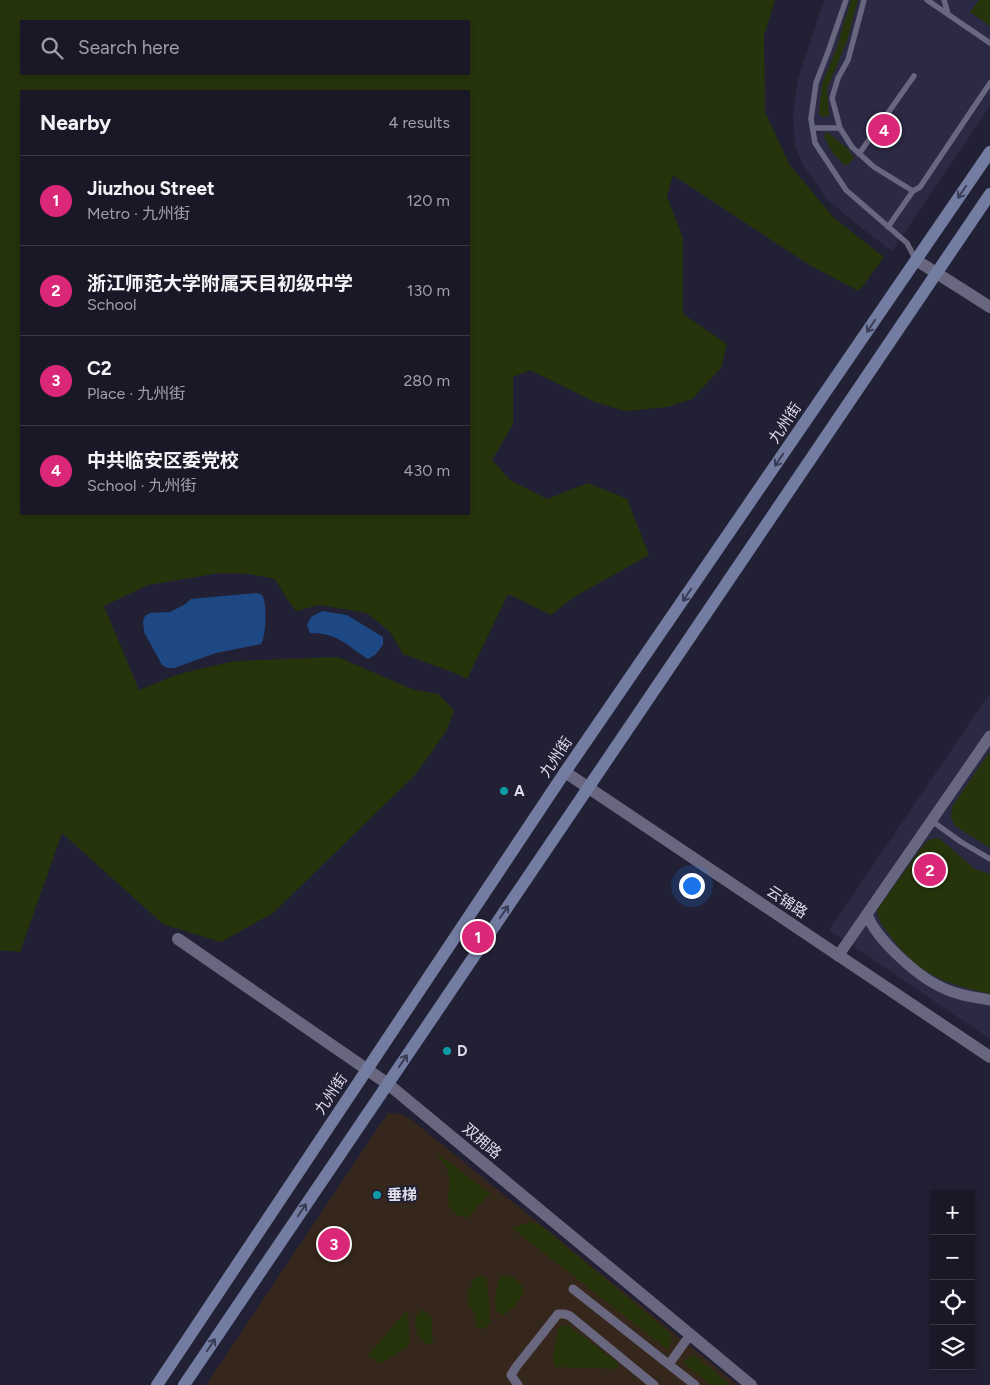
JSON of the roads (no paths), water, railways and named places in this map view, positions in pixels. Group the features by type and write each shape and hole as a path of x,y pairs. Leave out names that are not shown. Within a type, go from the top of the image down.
{"main road":[{"name":"九州街","path":"156,1385 565,772 990,152"},
{"path":"184,1385 990,194"}],"street":[{"path":"916,260 990,307"},
{"path":"838,956 990,736"},
{"name":"云锦路","path":"565,772 990,1058"},
{"path":"867,914 870,923 878,934 904,961 941,987 968,996 990,1000"},
{"path":"857,929 866,929 878,934"},
{"name":"双拥路","path":"178,939 388,1084 751,1385"},
{"path":"573,1289 695,1385"},
{"path":"518,1385 511,1375 558,1314 570,1316 654,1385"},
{"path":"669,1364 690,1335"},
{"path":"638,1385 644,1377"}],"lane":[{"path":"846,0 816,83 811,119 815,143 846,190 906,243 916,260"},
{"path":"864,0 848,60 838,78 832,98 840,128 852,147 874,167 913,191"},
{"path":"927,0 990,43"},
{"path":"944,0 948,14"},
{"path":"859,154 914,76"},
{"path":"888,227 913,191 920,187 990,83"},
{"path":"813,128 840,128"},
{"path":"932,821 961,842 990,859"}],"water":[{"path":"257,593 263,597 265,607 265,628 261,644 216,653 174,668 168,668 162,665 144,632 143,621 145,616 150,613 170,612 191,599"},
{"path":"322,611 347,615 383,637 383,645 375,655 368,659 335,638 328,635 310,633 307,625 311,617"}],"place":[{"name":"中共临安区委党校","path":"884,130"},
{"name":"A","path":"504,791"},
{"name":"浙江师范大学附属天目初级中学","path":"930,870"},
{"name":"Jiuzhou Street","path":"478,937"},
{"name":"D","path":"447,1051"},
{"name":"垂梯","path":"377,1195"},
{"name":"C2","path":"334,1244"}]}
